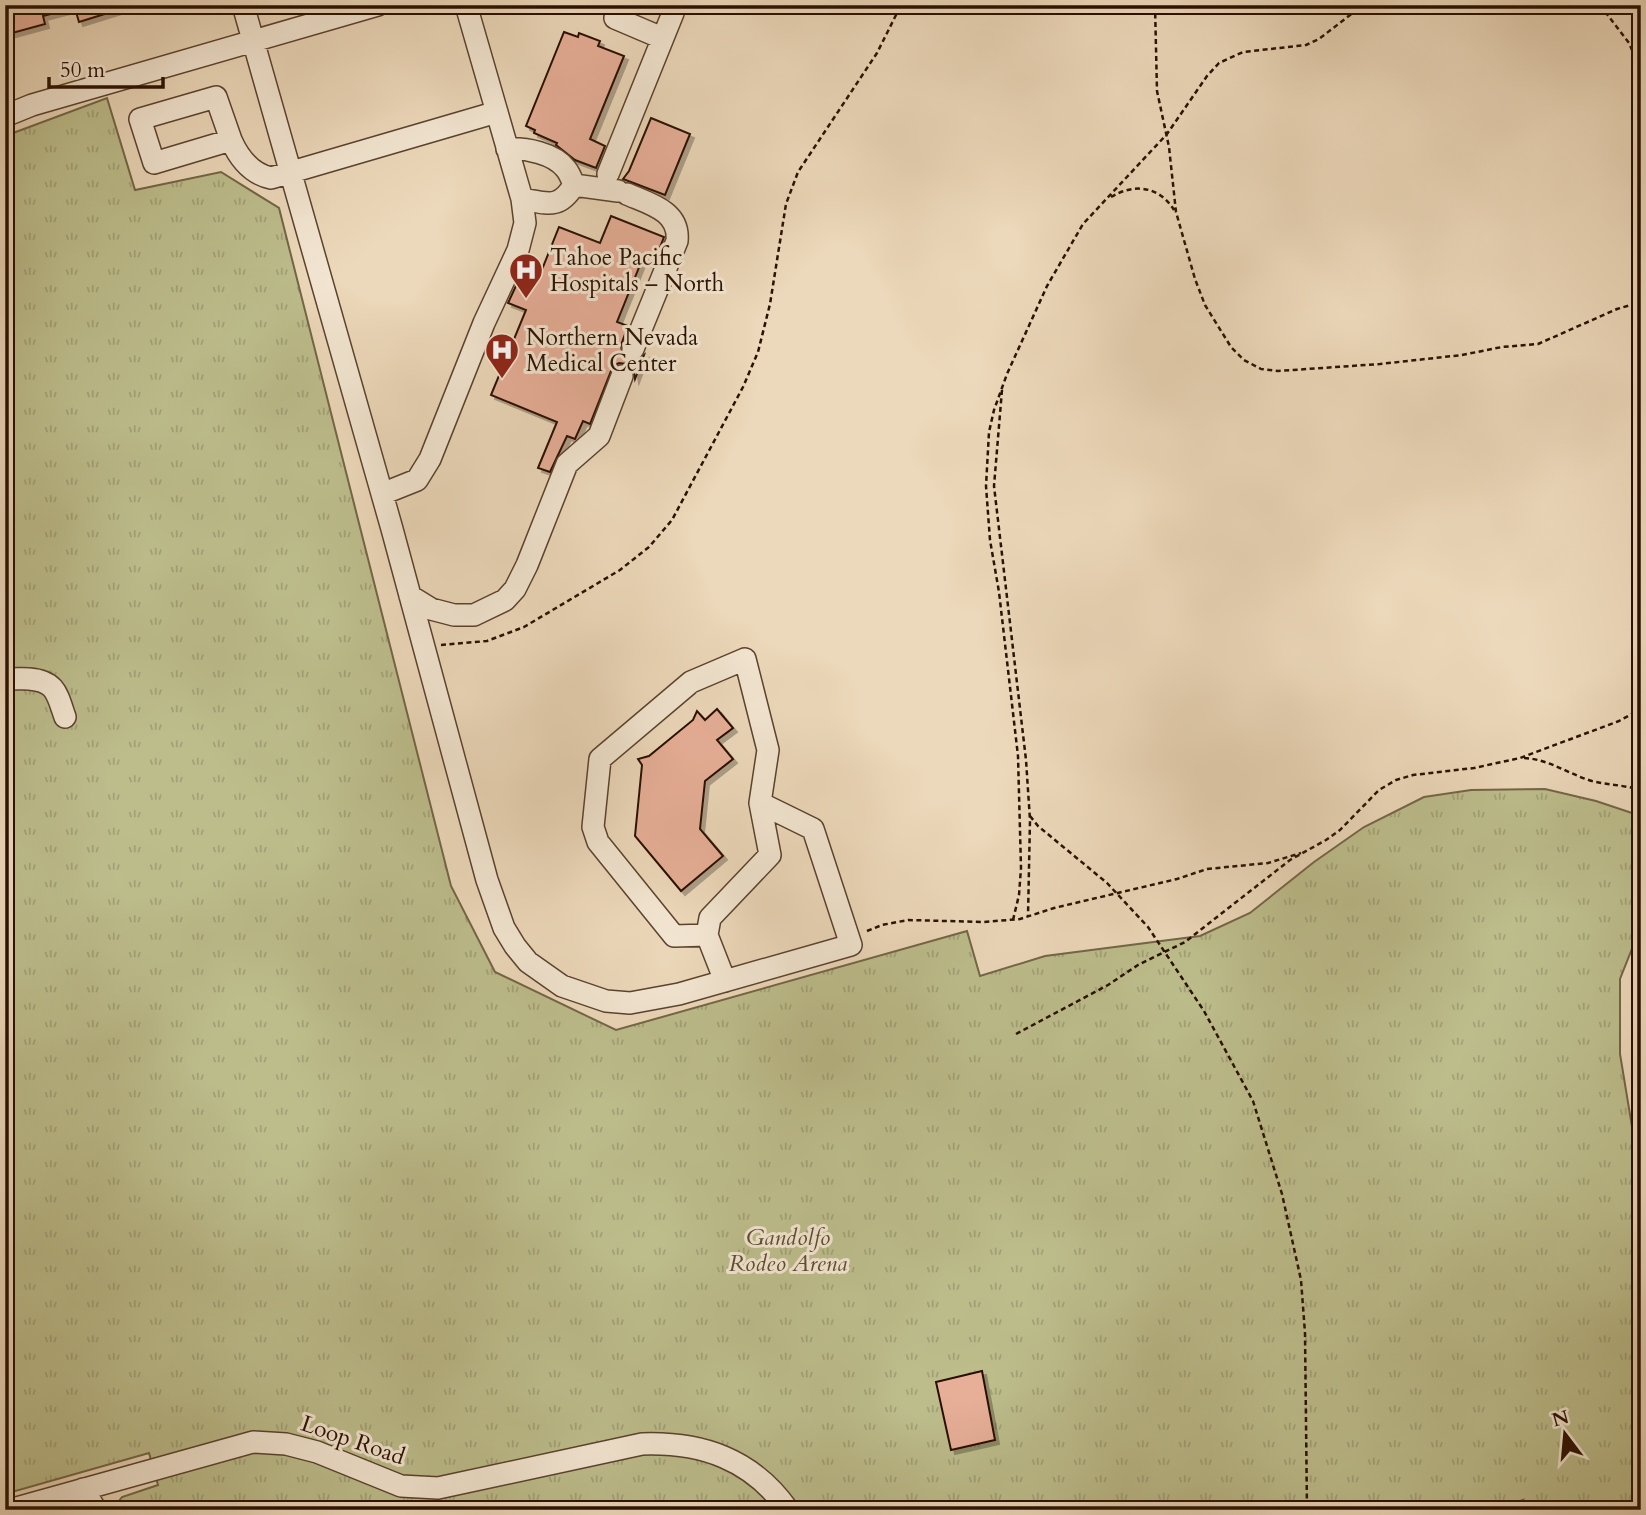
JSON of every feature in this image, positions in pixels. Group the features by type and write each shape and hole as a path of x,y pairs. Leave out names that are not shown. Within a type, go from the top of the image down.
{"street":[{"path":"243,5 383,494 495,904 504,928 528,962 562,986 606,1001 630,1003 654,1000 851,945 813,829 760,803"},
{"path":"5,116 32,105 377,5"},
{"path":"383,494 417,480 430,458 481,331 518,250 526,223 522,199 466,5"},
{"path":"612,186 673,13"},
{"path":"615,19 662,38"},
{"path":"231,141 236,153 260,176 271,178 497,112"},
{"path":"507,149 524,148 550,158 565,167 574,185"},
{"path":"574,185 612,186 670,215 678,231 677,241 633,349"},
{"path":"522,199 552,204 567,197 574,185"},
{"path":"410,596 431,610 454,615 474,615 505,600 515,589 527,565 568,464 599,436 622,376"},
{"path":"707,935 674,936 598,842 593,827 600,759 691,682 744,659 768,750 760,803 770,855 710,918 707,935 725,981"},
{"path":"5,680 44,680 56,692 65,718"},
{"name":"Loop Road","path":"9,1510 81,1499 151,1469 253,1442 264,1442 286,1444 317,1452 401,1486 438,1489 642,1444 667,1443 699,1447 733,1460 763,1480 788,1510"},
{"path":"81,1499 96,1510"}],"path":[{"path":"424,646 487,641 524,626 627,565 649,547 672,520 692,486 725,416 743,387 758,352 770,304 786,204 798,172 877,52 901,5"},
{"path":"1155,5 1155,76 1167,134 1176,212 1205,305 1231,347 1244,360 1261,369 1278,371 1380,364 1538,344 1617,309 1641,302"},
{"path":"1013,920 1019,895 1021,868 1018,756 990,540 986,486 989,432 1002,386 1021,339 1052,276 1083,224 1167,134 1219,63 1243,52 1306,45 1319,39 1363,5"},
{"path":"1600,5 1629,43 1641,71"},
{"path":"1105,201 1128,190 1150,189 1167,199 1176,212"},
{"path":"1002,386 1002,412 995,472 996,512 1009,601 1030,816 1028,916"},
{"path":"1641,704 1636,730 1641,760"},
{"path":"1016,1034 1203,930 1290,860 1340,830 1379,790 1396,780 1520,758 1619,721 1639,710"},
{"path":"1520,758 1538,759 1590,780 1641,790"},
{"path":"1030,816 1038,826 1117,893 1148,927 1204,1011 1253,1101 1288,1215 1298,1259 1303,1300 1307,1510"},
{"path":"851,945 867,931 895,922 1013,920 1221,866 1281,860 1310,850"}],"green space":[{"name":"Gandolfo Rodeo Arena","path":"107,98 135,190 221,172 279,208 451,886 495,972 616,1030 967,931 980,976 1045,956 1200,936 1250,913 1314,862 1364,827 1424,797 1471,790 1545,789 1596,801 1641,816 1641,926 1620,979 1620,1054 1637,1157 1641,1165 1641,1510 1518,1510 1523,1500 1504,1510 112,1510 122,1497 158,1485 149,1453 5,1494 5,136"}],"building":[{"path":"5,5 70,5 70,9 43,16 45,24 5,35"},
{"path":"74,5 123,5 124,8 79,22"},
{"path":"564,32 578,37 579,33 600,41 598,46 624,56 590,139 605,146 596,168 575,160 556,145 557,143 534,133 535,130 526,126"},
{"path":"651,118 690,134 665,195 623,179 629,171"},
{"name":"Northern Nevada Medical Center","path":"611,216 664,237 653,265 642,260 617,322 628,326 621,345 623,358 634,362 644,355 635,379 633,368 627,364 619,363 613,366 590,424 583,421 575,439 567,436 550,472 538,468 557,422 491,395 526,310 508,303 521,275 537,282 559,227 600,243"},
{"path":"717,709 733,728 717,740 733,759 705,781 700,829 723,856 681,891 635,836 642,765 638,759 649,756 693,720 697,711 705,720"},
{"path":"982,1371 995,1440 951,1450 936,1382"}],"place":[{"name":"Tahoe Pacific Hospitals – North","path":"526,300"},
{"name":"Northern Nevada Medical Center","path":"502,380"}]}
